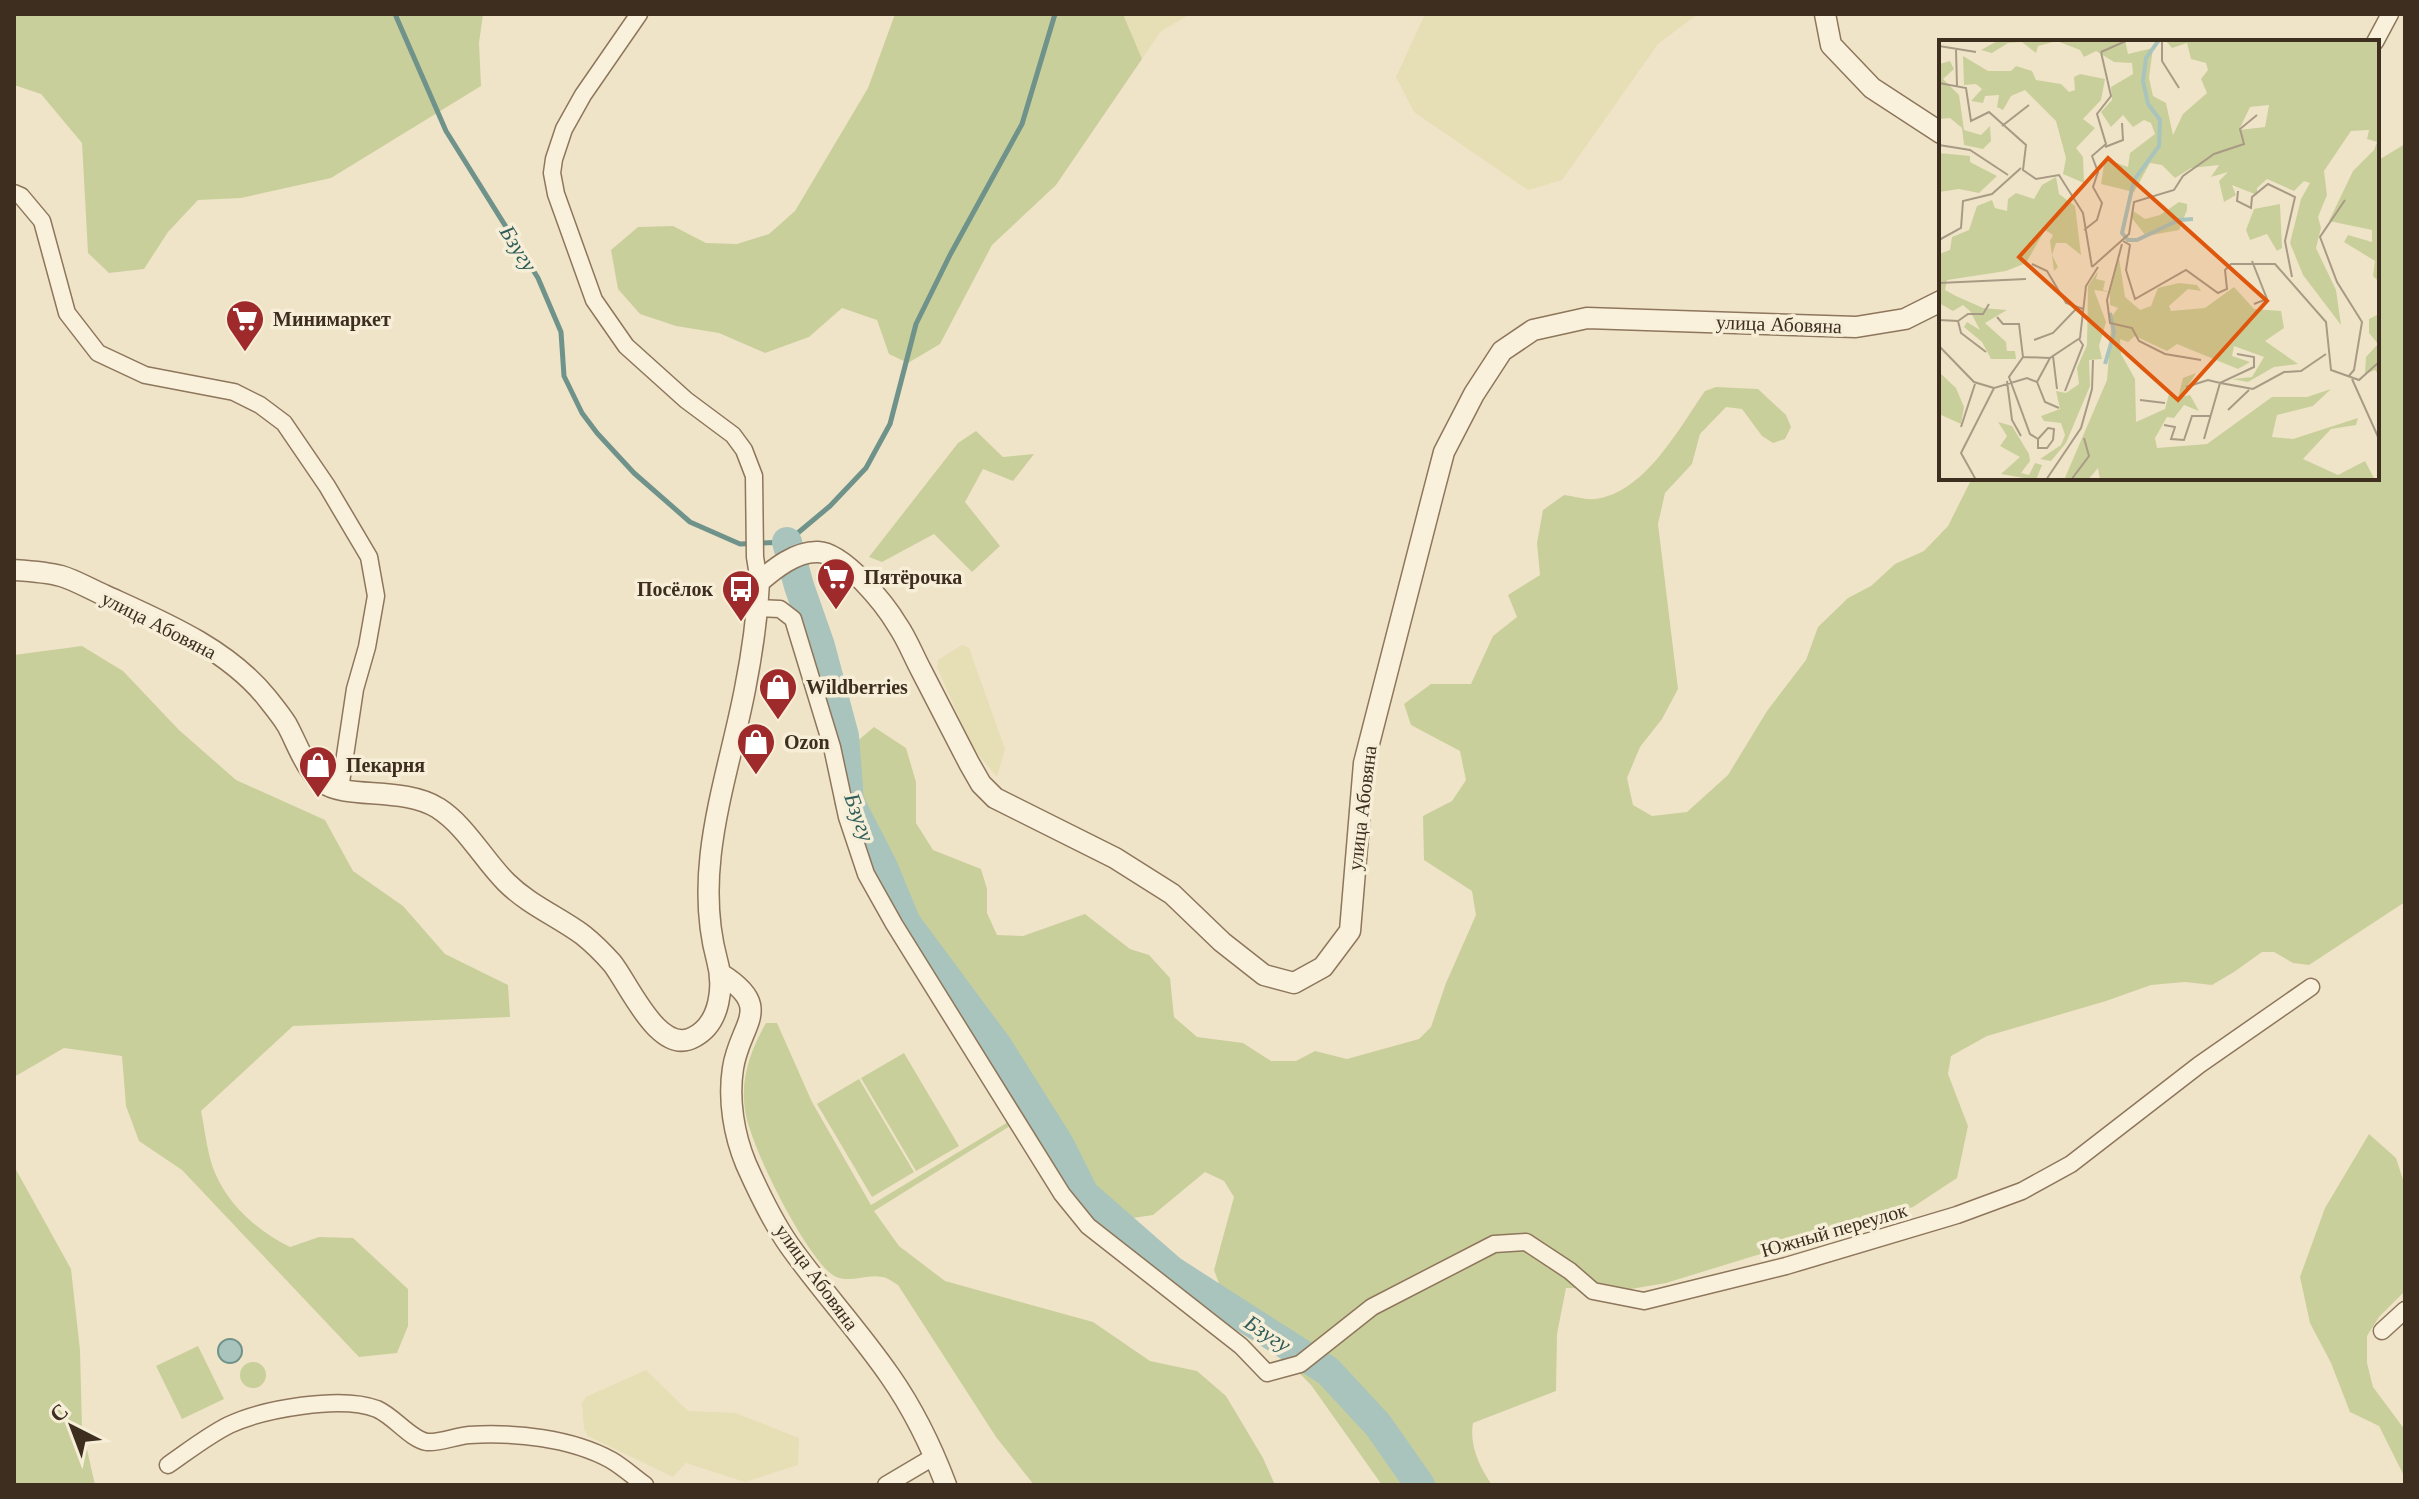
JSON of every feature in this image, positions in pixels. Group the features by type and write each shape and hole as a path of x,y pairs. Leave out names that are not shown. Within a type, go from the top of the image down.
{"street":[{"name":"улица Абовяна","path":"14,570 61,576 212,649 264,694 284,720 314,775 326,785 417,798 440,810 460,827 505,881 530,904 584,936 611,962 654,1025 670,1037 687,1040 698,1036 715,1012 720,997 721,974 709,917 708,890 718,798 745,690 758,608 754,476 744,450 733,435 686,400 626,346 594,300 556,194 552,173 564,129 583,95 639,14"},
{"path":"1825,14 1831,45 1872,88 1939,132"},
{"path":"2376,40 2390,14"},
{"path":"14,193 21,196 42,221 67,313 98,353 145,375 234,392 260,405 284,423 327,486 369,557 376,596 367,647 355,689 340,789"},
{"name":"улица Абовяна","path":"759,582 802,554 828,553 840,560 868,587 898,625 969,763 981,784 995,798 1115,858 1172,894 1222,942 1264,975 1294,983 1323,967 1350,931 1364,763 1444,452 1474,394 1502,351 1533,330 1587,318 1856,327 1905,319 1939,302"},
{"name":"Южный переулок","path":"758,608 780,609 793,619 832,747 847,817 866,874 1062,1194 1088,1226 1241,1346 1267,1373 1300,1364 1372,1307 1494,1244 1526,1242 1570,1271 1593,1291 1644,1301 1786,1266 1957,1215 2022,1191 2071,1164 2199,1065 2311,987"},
{"name":"улица Абовяна","path":"721,974 746,992 750,1004 751,1014 733,1067 731,1093 734,1125 746,1163 787,1243 891,1378 935,1456 946,1485"},
{"path":"2382,1331 2405,1310"},
{"path":"168,1465 229,1425 270,1411 339,1403 376,1409 397,1421 415,1437 429,1442 466,1435 528,1434 570,1445 610,1459 645,1485"},
{"path":"886,1485 935,1456"}],"shaded area":[{"path":"1123,14 1191,14 1161,31 1142,59"},
{"path":"1425,14 1698,14 1658,44 1562,180 1528,190 1414,112 1396,77"},
{"path":"962,645 969,648 1005,749 997,777 972,747 937,667 938,660"},
{"path":"646,1370 688,1411 735,1413 799,1438 798,1465 745,1482 686,1463 673,1477 588,1436 584,1429 582,1403 586,1397"}],"green space":[{"path":"14,14 483,14 479,43 481,86 331,178 241,198 198,200 168,232 144,269 109,273 88,253 82,143 41,94 14,85"},
{"path":"895,14 1123,14 1142,59 1056,185 992,245 940,344 908,363 889,354 877,320 842,308 809,337 765,353 719,333 676,326 640,314 618,289 611,250 638,227 673,226 706,243 737,244 769,234 795,211 868,88"},
{"path":"2405,144 2405,902 2309,965 2293,963 2274,952 2262,952 2212,985 2185,982 2151,985 1987,1036 1951,1056 1948,1074 1968,1126 1957,1178 1913,1207 1666,1283 1631,1289 1566,1288 1557,1334 1556,1391 1473,1423 1476,1456 1492,1485 1382,1485 1311,1385 1224,1297 1214,1270 1234,1197 1224,1181 1205,1172 1153,1215 1126,1219 1094,1199 1031,1113 874,1211 899,1246 945,1281 1093,1322 1150,1361 1197,1371 1226,1396 1263,1458 1275,1485 1034,1485 996,1437 898,1285 884,1277 842,1279 835,1276 805,1242 756,1147 745,1110 744,1087 748,1065 766,1023 777,1023 812,1102 871,1205 1028,1110 962,1008 923,958 877,883 850,813 842,754 874,727 906,748 916,782 916,823 933,850 981,869 987,889 987,913 997,935 1023,936 1085,914 1130,949 1149,955 1170,978 1174,1017 1197,1037 1243,1043 1271,1061 1296,1061 1315,1051 1347,1059 1419,1039 1431,1027 1446,983 1476,915 1472,891 1424,860 1423,816 1452,801 1466,780 1460,751 1411,725 1404,704 1431,684 1471,684 1493,636 1517,617 1508,595 1540,575 1537,543 1543,510 1564,495 1595,499 1630,485 1659,457 1705,391 1716,387 1758,389 1786,415 1791,427 1785,439 1773,443 1762,436 1742,409 1726,407 1700,434 1692,464 1665,493 1658,524 1678,689 1662,719 1640,747 1627,778 1633,805 1652,816 1687,812 1728,775 1767,711 1806,660 1818,627 1848,598 1871,586 1895,564 1924,551 1948,526 1971,480 2379,480 2379,160"},
{"path":"976,431 1003,457 1034,454 1013,481 983,469 965,502 1000,546 972,572 934,534 882,562 869,557 958,443"},
{"path":"82,646 123,671 179,730 236,780 325,820 353,871 403,906 445,954 508,985 510,1017 293,1026 201,1111 215,1173 229,1197 256,1226 290,1247 319,1237 353,1238 408,1289 408,1326 397,1353 359,1357 182,1170 139,1141 126,1106 122,1056 64,1048 14,1077 14,655"},
{"path":"904,1053 959,1146 916,1171 861,1078"},
{"path":"859,1079 914,1172 872,1197 817,1104"},
{"path":"2369,1134 2396,1158 2405,1186 2405,1291 2379,1317 2367,1336 2367,1363 2373,1387 2405,1430 2405,1478 2379,1426 2350,1412 2331,1363 2310,1323 2300,1277 2325,1208"},
{"path":"14,1166 71,1269 80,1350 82,1427 95,1485 14,1485"},
{"path":"198,1346 224,1399 182,1419 156,1366"},
{"path":"253,1362 262,1366 266,1375 262,1384 253,1388 244,1384 240,1375 244,1366"}],"water":[{"path":"230,1339 239,1342 242,1351 239,1360 230,1363 221,1360 218,1351 221,1342"}],"waterway":[{"name":"Бзугу","path":"395,14 446,131 538,278 561,332 564,376 582,413 634,473 690,522 740,544 787,542 830,506 866,468 890,424 916,324 1022,124 1055,14"},
{"name":"Бзугу","path":"787,542 844,736 849,801 882,865 906,923 998,1047 1059,1144 1084,1194 1172,1271 1328,1371 1378,1425 1420,1485"}],"place":[{"name":"Минимаркет","path":"245,353"},
{"name":"Пятёрочка","path":"836,611"},
{"name":"Посёлок","path":"741,623"},
{"name":"Wildberries","path":"778,721"},
{"name":"Ozon","path":"756,776"},
{"name":"Пекарня","path":"318,799"}]}
